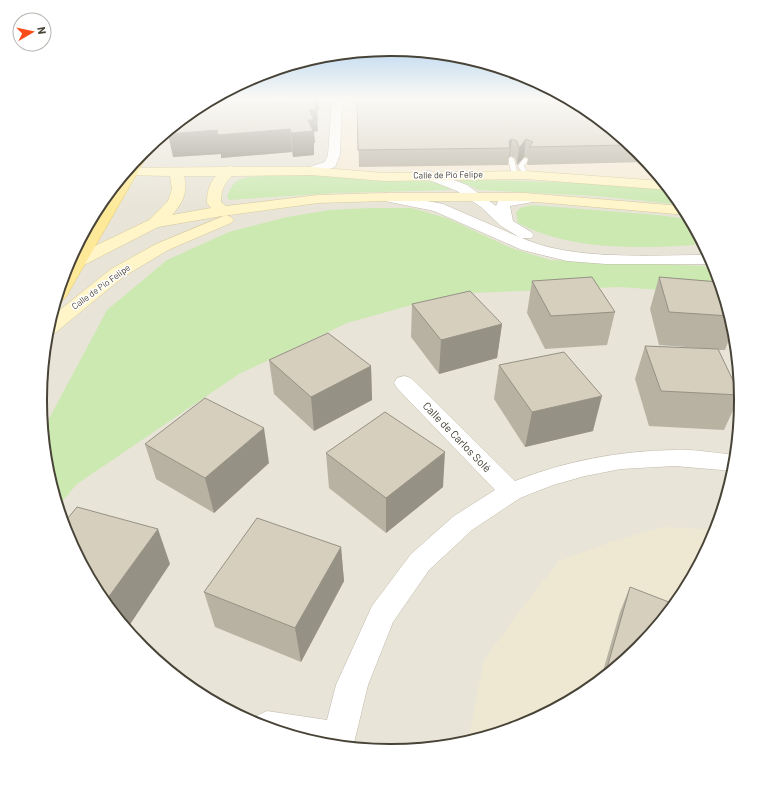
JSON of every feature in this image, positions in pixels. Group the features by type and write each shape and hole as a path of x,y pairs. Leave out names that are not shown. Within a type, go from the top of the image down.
{"street":[{"path":"311,171 331,164 334,155 335,135"},
{"path":"222,211 214,203 214,193 220,178 230,170"},
{"name":"Calle de Pío Felipe","path":"134,172 230,170 311,171 384,177 429,175 521,175 624,181 658,185"},
{"name":"Calle de Pío Felipe","path":"77,260 154,223 172,208 179,191 176,172"},
{"path":"429,175 462,188 476,196 506,223 529,237 559,246 594,251 688,254 700,250"},
{"name":"Calle de Pío Felipe","path":"154,223 222,211 318,198 476,196 534,198 677,210"},
{"path":"384,197 438,206 528,247 567,256 704,260"},
{"path":"506,223 503,204 517,200 534,198"},
{"name":"Calle de Pío Felipe","path":"56,322 117,273 162,246 200,230 268,205"},
{"name":"Calle de Carlos Solé","path":"404,383 510,492"},
{"path":"338,740 352,685 382,615 420,562 463,523 510,492 546,478 585,466 621,460 675,458 728,462"}],"lane":[{"path":"511,159 521,175"},
{"path":"521,175 522,166 526,159"}],"shaded area":[{"path":"172,135 609,135 649,174 676,209 688,228 699,248 716,290 731,355 734,400 733,422 731,445 722,489 716,510 699,552 676,591 663,609 633,643 600,673 562,697 542,708 501,725 479,732 435,741 390,744 368,743 346,741 302,732 259,717 239,708 200,686 181,673 132,626 105,591 93,572 82,552 65,510 50,445 47,400 50,355 59,311 73,269 93,228 118,191 148,157"},
{"path":"334,135 609,135 633,157 654,180 526,175 429,175 311,171 331,164"},
{"path":"662,527 707,529 708,531 688,572 663,609 633,643 600,673 581,686 542,708 501,725 469,734 484,660 559,561 608,543"}],"green space":[{"path":"297,175 419,180 437,183 452,190 335,193 229,200 227,197 234,184 241,179 248,177"},
{"path":"455,179 586,183 662,190 672,204 597,196 479,190"},
{"path":"532,205 682,218 696,242 694,245 650,247 604,246 581,243 538,232 518,223 516,213 520,208"},
{"path":"412,208 449,219 511,248 550,260 704,266 708,270 717,294 620,287 471,293 426,301 347,323 239,374 77,484 62,501 50,445 48,421 107,310 167,260 229,232 287,217 330,210"}],"building":[{"path":"358,135 609,135 620,145 529,147 533,142 526,139 519,148 517,141 512,139 509,141 510,148 358,150"},
{"path":"592,277 615,312 551,316 532,281"},
{"path":"659,277 713,281 723,316 669,312"},
{"path":"470,291 502,324 441,340 412,304"},
{"path":"328,333 371,366 311,397 269,360"},
{"path":"645,346 718,349 733,381 734,395 661,391"},
{"path":"564,352 602,396 532,412 499,365"},
{"path":"205,398 264,428 205,478 145,444"},
{"path":"385,412 445,452 386,498 326,453"},
{"path":"77,507 158,529 109,597 82,552 68,518"},
{"path":"257,518 341,547 295,628 204,592"},
{"path":"630,587 668,602 649,626 607,666"}]}
